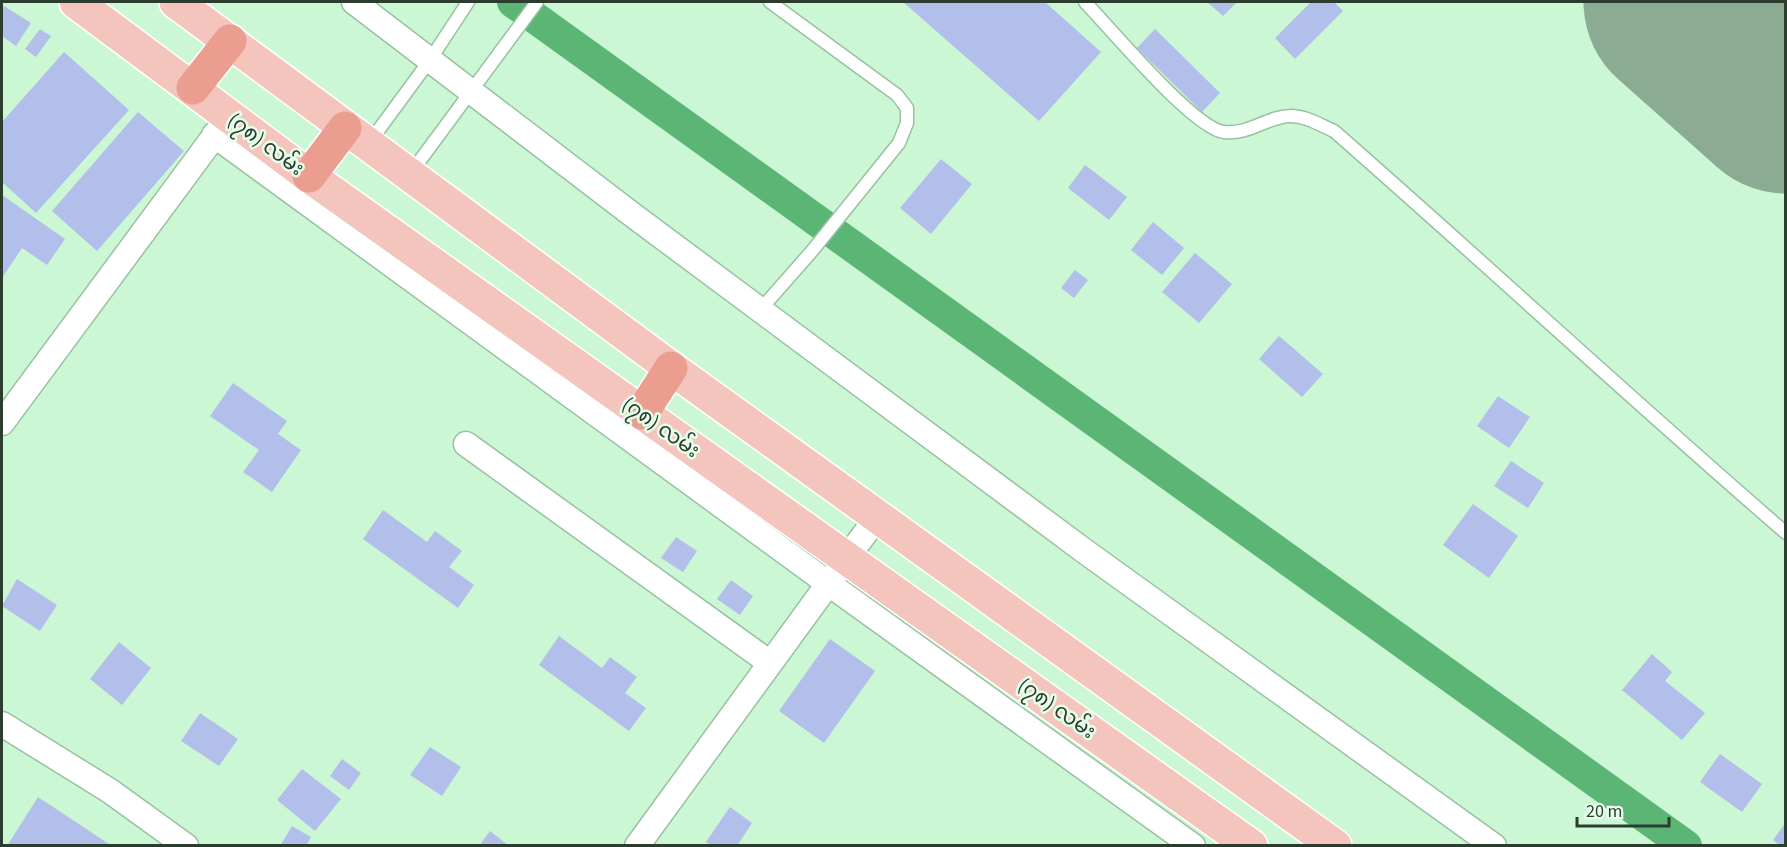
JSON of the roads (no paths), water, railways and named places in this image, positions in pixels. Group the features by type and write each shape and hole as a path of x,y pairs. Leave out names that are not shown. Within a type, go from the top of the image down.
{"highway":[{"path":"194,88 230,41"},
{"path":"309,176 357,137"},
{"path":"642,413 671,368"}],"main road":[{"name":"(၇၈) လမ်း","path":"76,2 194,88 221,126 309,176 642,413 838,572 1251,846"},
{"path":"176,2 671,368 877,517 997,600 1335,846"}],"street":[{"path":"354,2 760,310 1083,549 1494,846"},
{"path":"2,423 221,126 838,572 1193,846"},
{"path":"466,444 770,663"},
{"path":"637,846 877,517"},
{"path":"2,724 110,791 186,846"}],"lane":[{"path":"409,175 537,2"},
{"path":"760,310 812,252 899,143 906,123 907,108 897,95 770,2"},
{"path":"1085,2 1181,105 1210,129 1240,132 1290,116 1308,119 1334,131 1521,297 1647,414 1785,533"},
{"path":"357,137 430,60 467,3"}],"waterway":[{"path":"513,2 1686,846"}]}
